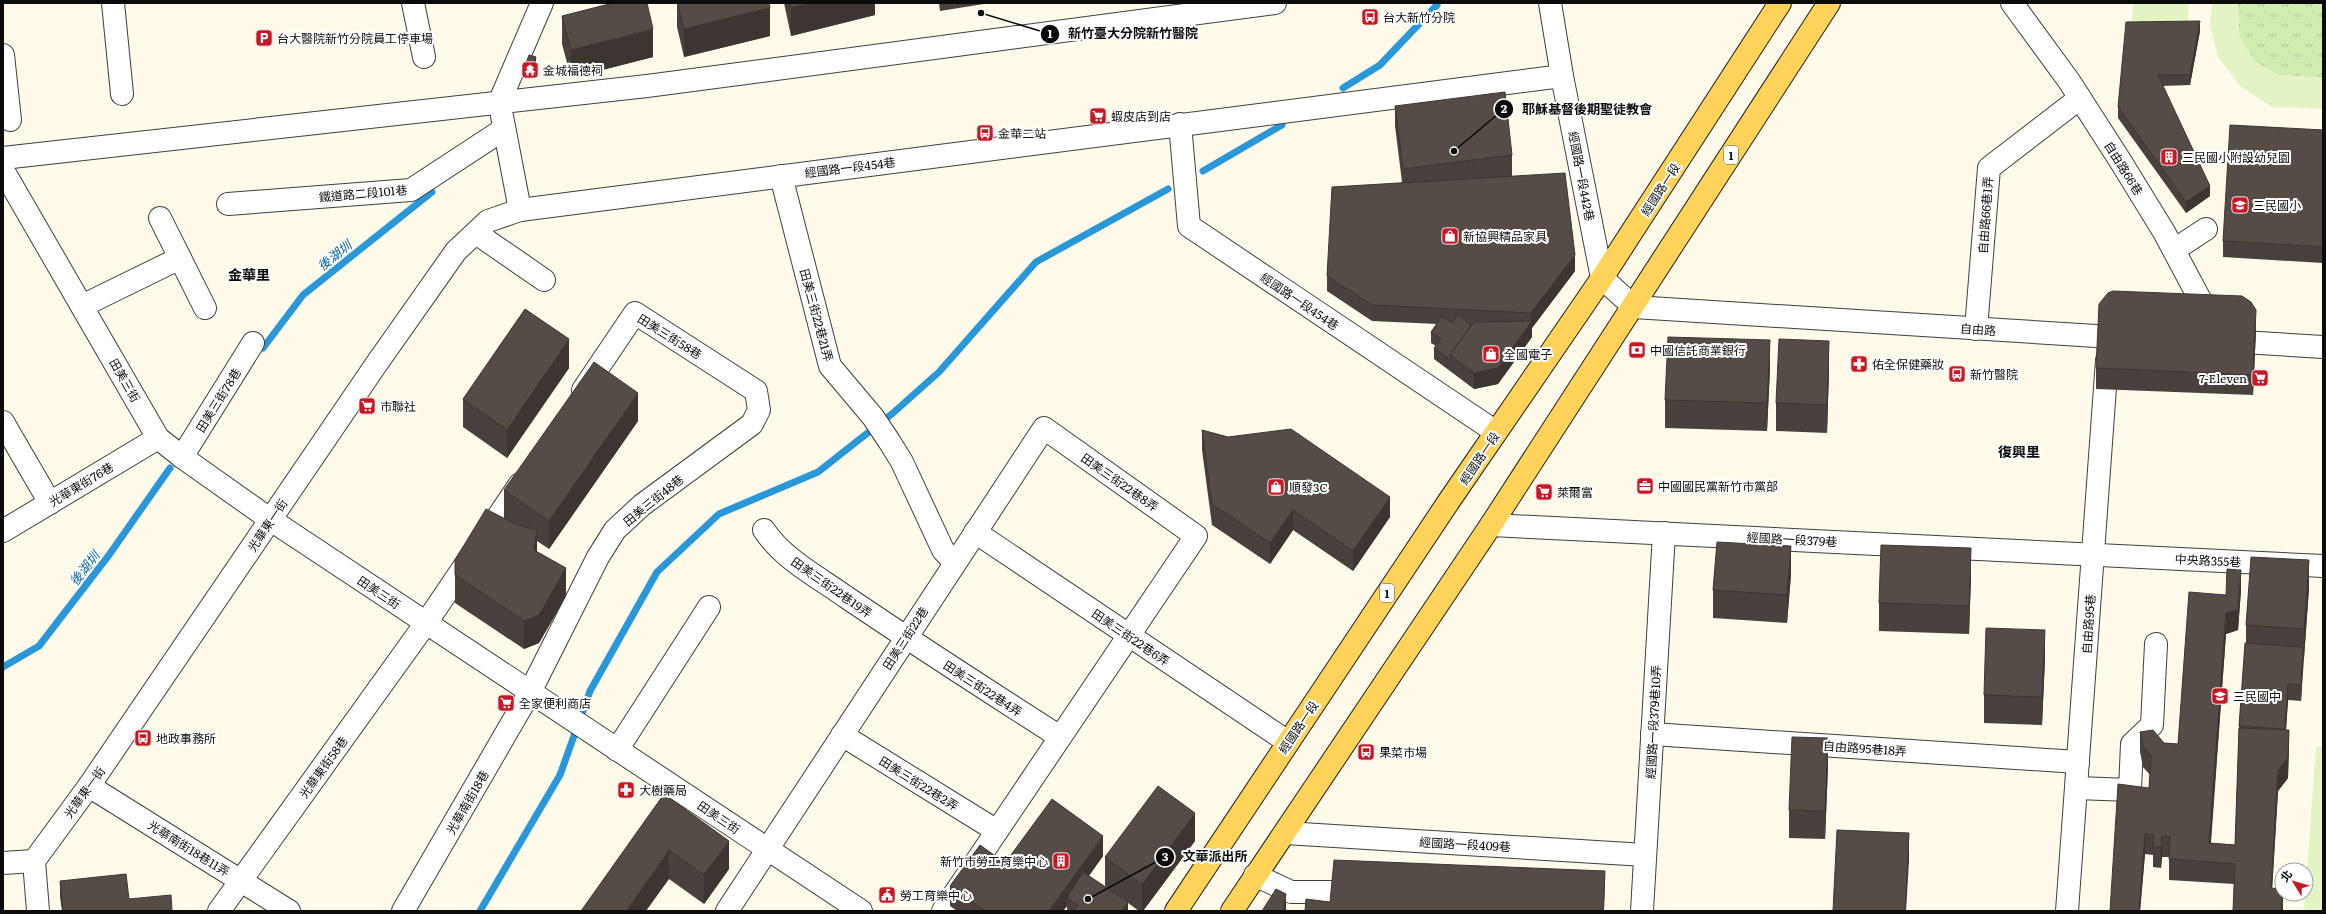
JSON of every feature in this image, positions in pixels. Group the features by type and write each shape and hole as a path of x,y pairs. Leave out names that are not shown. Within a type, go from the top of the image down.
{"main road":[{"name":"經國路一段","path":"1176,911 1496,432 1602,278 1780,3"},
{"name":"1","path":"1232,911 1491,525 1606,346 1634,307 1829,3"}],"street":[{"path":"113,3 122,94"},
{"path":"413,3 424,57"},
{"path":"3,158 499,104 1275,3"},
{"name":"經國路一段442巷","path":"1550,3 1562,76 1602,278"},
{"name":"自由路66巷","path":"2012,3 2080,98 2174,250 2215,340 2323,347"},
{"path":"520,210 499,104 538,7"},
{"path":"3,55 10,120"},
{"name":"經國路一段454巷","path":"520,210 1562,76"},
{"name":"自由路66巷1弄","path":"1976,328 1989,168 2080,98"},
{"name":"經國路一段454巷","path":"1180,124 1189,226 1496,432"},
{"name":"鐵道路二段101巷","path":"228,204 411,190 504,129"},
{"name":"田美三街","path":"3,170 158,438 270,520 861,911"},
{"name":"田美三街22巷21弄","path":"781,176 830,366 873,417 902,462 943,550 955,563"},
{"name":"光華東一街","path":"34,861 89,786 270,520 456,251 488,221 520,210"},
{"path":"160,218 205,308"},
{"path":"2174,250 2206,229"},
{"path":"476,233 544,280"},
{"path":"82,306 180,258"},
{"path":"1602,278 1634,307"},
{"name":"自由路","path":"1634,307 2109,337 2147,338"},
{"name":"田美三街58巷","path":"573,406 635,313 756,391"},
{"name":"自由路95巷","path":"2067,911 2109,337"},
{"name":"田美三街78巷","path":"182,457 253,343"},
{"name":"田美三街48巷","path":"530,692 598,556 615,530 642,505 752,424 759,410 756,391"},
{"path":"3,422 50,503"},
{"name":"田美三街22巷","path":"727,911 974,532 1044,428"},
{"name":"田美三街22巷8弄","path":"1044,428 1196,536 1129,636"},
{"name":"光華東街76巷","path":"3,531 158,438"},
{"path":"426,623 533,465"},
{"name":"經國路一段379巷","path":"1491,525 2093,554"},
{"name":"田美三街22巷19弄","path":"764,530 772,542 792,559 906,638"},
{"name":"田美三街22巷6弄","path":"974,532 1288,742"},
{"name":"經國路一段379巷10弄","path":"1642,911 1664,533"},
{"name":"中央路355巷","path":"2093,554 2323,566"},
{"path":"617,750 709,607"},
{"name":"光華東街58巷","path":"219,911 426,623"},
{"path":"943,911 1129,636"},
{"name":"田美三街22巷4弄","path":"906,638 1060,737"},
{"path":"2076,788 2130,790 2132,744 2152,725 2156,644"},
{"name":"光華南街18巷","path":"403,911 530,692"},
{"name":"自由路95巷18弄","path":"1652,734 2078,762"},
{"name":"田美三街22巷2弄","path":"842,735 997,831"},
{"name":"光華南街18巷11弄","path":"89,786 242,880 288,911"},
{"name":"經國路一段409巷","path":"1285,832 1645,855"},
{"path":"3,863 34,861 38,911"},
{"path":"1255,875 1291,892 1298,901 1333,887"}],"green space":[{"path":"2133,3 2189,3 2188,24 2132,21"},
{"path":"2212,3 2238,3 2239,35 2254,61 2278,75 2323,78 2323,109 2272,107 2241,87 2218,57 2210,25"},
{"path":"2238,3 2323,3 2323,78 2278,75 2254,61 2239,35"},
{"path":"2323,746 2323,911 2304,911 2305,902 2314,902 2314,862 2308,862 2316,747"}],"building":[{"path":"613,3 647,3 653,29 571,50 562,16"},
{"path":"678,3 769,3 770,8 684,29"},
{"path":"790,3 810,3 791,8"},
{"name":"三民國小附設幼兒園","path":"2200,21 2190,75 2158,75 2210,186 2186,202 2118,107 2126,22"},
{"path":"529,55 536,57 530,74 523,71"},
{"path":"1505,92 1512,155 1403,169 1395,106"},
{"path":"2230,125 2323,130 2323,247 2223,241"},
{"name":"新協興精品家具","path":"1565,173 1575,255 1531,313 1372,305 1327,276 1332,187"},
{"path":"2113,291 2242,296 2251,302 2256,310 2253,375 2096,368 2099,304 2108,293"},
{"path":"525,309 569,339 507,430 463,399"},
{"path":"1458,315 1471,325 1450,355 1450,360 1434,348 1441,339 1431,332 1442,316 1452,323"},
{"path":"1532,321 1498,368 1474,373 1450,355 1474,322"},
{"path":"1668,337 1770,340 1767,403 1665,400"},
{"path":"1779,339 1829,341 1827,405 1776,403"},
{"path":"594,362 638,393 549,521 504,490"},
{"name":"順發3C","path":"1291,429 1390,497 1353,551 1293,510 1270,543 1212,504 1202,430 1228,437"},
{"path":"486,509 515,524 537,530 534,550 566,568 539,615 524,621 455,575 455,560"},
{"path":"1717,542 1791,546 1787,595 1713,590"},
{"path":"1881,545 1971,548 1969,606 1879,603"},
{"path":"2251,557 2309,560 2304,629 2246,625"},
{"path":"2227,569 2241,570 2238,610 2226,613 2209,843 2235,845 2239,728 2289,730 2288,758 2278,771 2271,888 2274,888 2274,902 2281,902 2281,911 2233,911 2235,864 2169,859 2170,837 2162,836 2161,847 2153,847 2154,835 2145,834 2139,911 2110,911 2118,784 2149,788 2151,756 2143,746 2140,732 2153,730 2164,743 2178,744 2189,592 2226,595"},
{"path":"1986,628 2045,630 2042,697 1984,695"},
{"path":"2245,643 2303,647 2301,685 2288,684 2285,729 2239,726"},
{"path":"1792,737 1828,738 1825,811 1789,810"},
{"path":"1158,786 1195,813 1142,885 1105,857"},
{"path":"664,794 729,841 704,875 669,850 626,911 581,911"},
{"name":"新竹市勞工育樂中心","path":"1052,799 1103,836 1049,911 985,911 950,886 980,845 1005,863"},
{"path":"1837,830 1909,833 1905,911 1833,911"},
{"path":"1334,860 1605,871 1603,911 1305,911 1306,899 1330,902"},
{"path":"1083,872 1128,902 1122,911 1073,911 1078,905 1067,898"},
{"path":"126,874 129,899 171,895 172,911 63,911 60,881"},
{"path":"1276,889 1286,894 1283,911 1262,911"}],"waterway":[{"path":"1343,88 1380,65 1437,5"},
{"path":"1203,171 1282,125"},
{"path":"480,911 560,775 590,691 657,572 719,514 818,472 893,413 939,372 1036,262 1168,189"},
{"name":"後湖圳","path":"263,348 303,295 432,192"},
{"name":"後湖圳","path":"3,667 39,646 109,555 170,468"}],"place":[{"name":"新竹臺大分院新竹醫院","path":"981,13"},
{"name":"台大新竹分院","path":"1370,17"},
{"name":"台大醫院新竹分院員工停車場","path":"264,38"},
{"name":"金城福德祠","path":"530,70"},
{"name":"蝦皮店到店","path":"1098,116"},
{"name":"金華二站","path":"985,133"},
{"name":"耶穌基督後期聖徒教會","path":"1454,151"},
{"name":"三民國小附設幼兒園","path":"2169,157"},
{"name":"三民國小","path":"2240,205"},
{"name":"新協興精品家具","path":"1450,236"},
{"name":"中國信託商業銀行","path":"1637,350"},
{"name":"全國電子","path":"1491,354"},
{"name":"佑全保健藥妝","path":"1859,364"},
{"name":"新竹醫院","path":"1957,374"},
{"name":"7-Eleven","path":"2260,378"},
{"name":"市聯社","path":"367,406"},
{"name":"中國國民黨新竹市黨部","path":"1645,486"},
{"name":"順發3C","path":"1276,487"},
{"name":"萊爾富","path":"1544,492"},
{"name":"三民國中","path":"2220,696"},
{"name":"全家便利商店","path":"506,703"},
{"name":"地政事務所","path":"143,738"},
{"name":"果菜市場","path":"1366,752"},
{"name":"大樹藥局","path":"626,790"},
{"name":"新竹市勞工育樂中心","path":"1061,861"},
{"name":"勞工育樂中心","path":"887,895"},
{"name":"文華派出所","path":"1088,899"}],"district":[{"name":"金華里","path":"249,274"},
{"name":"復興里","path":"2019,451"}]}
